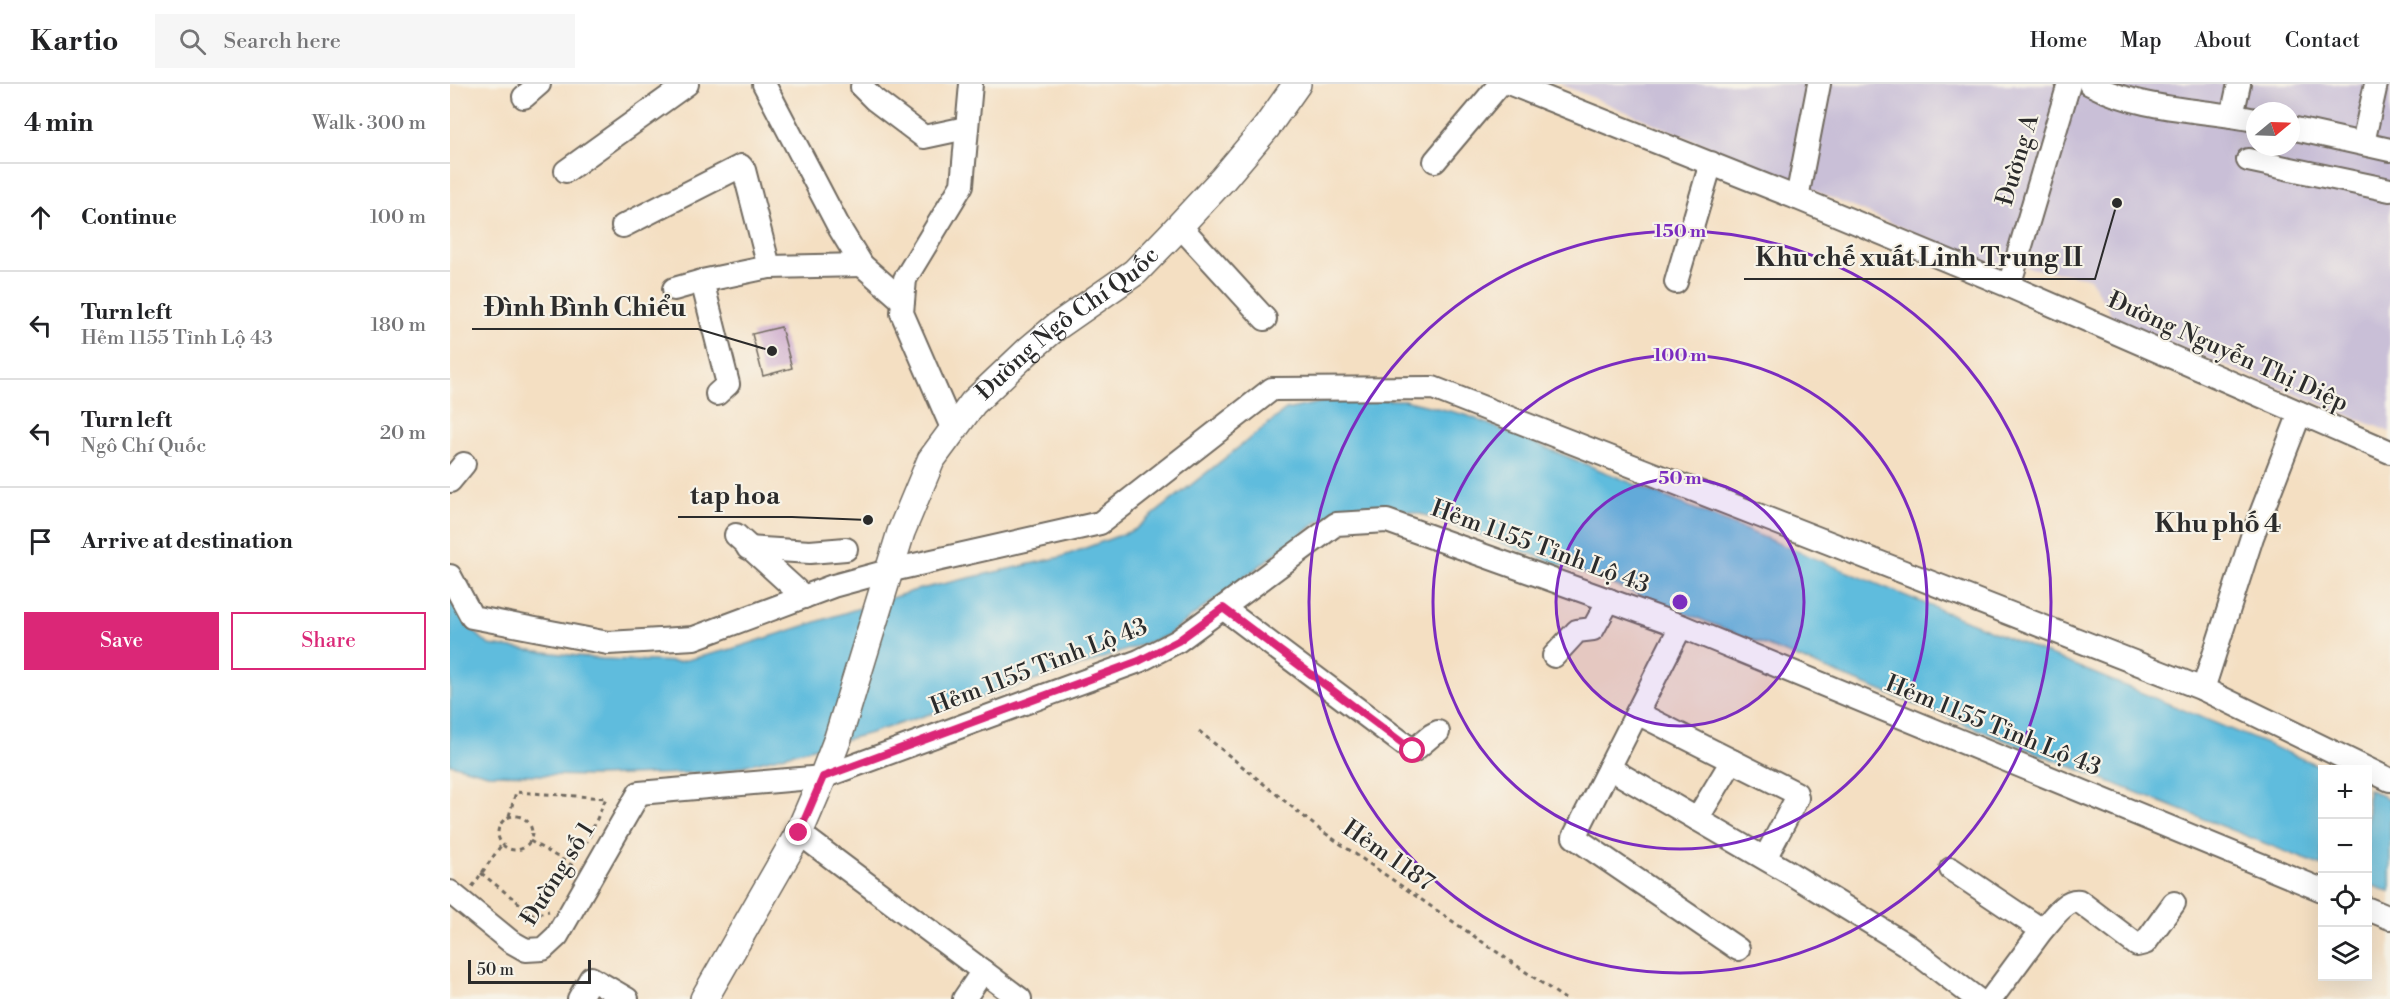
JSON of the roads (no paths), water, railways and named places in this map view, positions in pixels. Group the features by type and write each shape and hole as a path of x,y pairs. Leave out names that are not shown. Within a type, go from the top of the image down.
{"main road":[{"name":"Đường Ngô Chí Quốc","path":"704,999 799,833 823,777 838,738 901,532 931,460 973,403 1031,348 1056,327 1135,272 1230,171 1266,128 1297,84"}],"street":[{"path":"566,171 687,84"},
{"path":"765,84 861,265 903,301"},
{"path":"953,430 902,313 905,279 962,185 971,84"},
{"path":"1435,162 1500,84"},
{"name":"Đường Nguyễn Thị Diệp","path":"1511,84 1797,198 2009,286 2390,452"},
{"path":"1797,198 1819,84"},
{"name":"Đường A","path":"2009,286 2069,84"},
{"path":"2090,84 2117,96 2178,111 2246,118"},
{"path":"2232,116 2239,84"},
{"path":"2363,143 2376,84"},
{"path":"862,87 875,100 924,136 966,128"},
{"path":"2300,130 2390,150"},
{"path":"2248,160 2390,190"},
{"path":"1676,282 1711,164"},
{"path":"623,226 741,166 744,170 769,267"},
{"path":"1179,226 1265,319"},
{"path":"674,289 769,267 861,265"},
{"path":"702,281 728,384 717,394"},
{"path":"450,576 472,617 608,643 694,639 832,586 885,581 1100,523 1272,389 1433,388 2203,689 2390,780"},
{"path":"2203,689 2252,537 2300,413"},
{"name":"Hẻm 1155 Tỉnh Lộ 43","path":"639,793 823,777 1139,661 1178,641 1336,524 1388,520 1681,626 2318,888"},
{"path":"804,597 742,541 810,552 846,549"},
{"path":"1554,656 1577,631 1593,630 1609,600"},
{"path":"1223,608 1413,751 1438,732"},
{"path":"1681,626 1574,837 1738,950"},
{"path":"1637,713 1796,793 1797,798 1765,858"},
{"path":"1697,819 1732,761"},
{"path":"1609,768 1765,858 1905,944 1977,999"},
{"name":"Đường số 1","path":"456,897 526,950 543,949 557,936 579,870 639,793"},
{"path":"799,833 1020,999"},
{"path":"1951,869 2042,930"},
{"path":"1991,999 2042,930 2067,904 2074,900 2140,946 2145,943 2174,903"},
{"path":"2372,911 2390,918"},
{"path":"964,999 983,971"},
{"path":"579,999 591,978 627,999"}],"water":[{"path":"1332,400 1404,400 1466,415 2318,765 2318,864 1594,577 1424,515 1380,505 1354,507 1318,522 1166,636 1081,666 867,734 720,772 596,776 488,774 450,764 450,592 468,626 489,645 602,659 678,662 732,649 916,590 1061,557 1134,530 1286,410"},
{"path":"2372,791 2390,800 2390,892 2372,885"}],"place":[{"name":"Khu chế xuất Linh Trung II","path":"2117,203"},
{"name":"Đình Bình Chiểu","path":"772,351"},
{"name":"tap hoa","path":"868,520"}],"district":[{"name":"Khu phố 4","path":"2218,524"}]}
